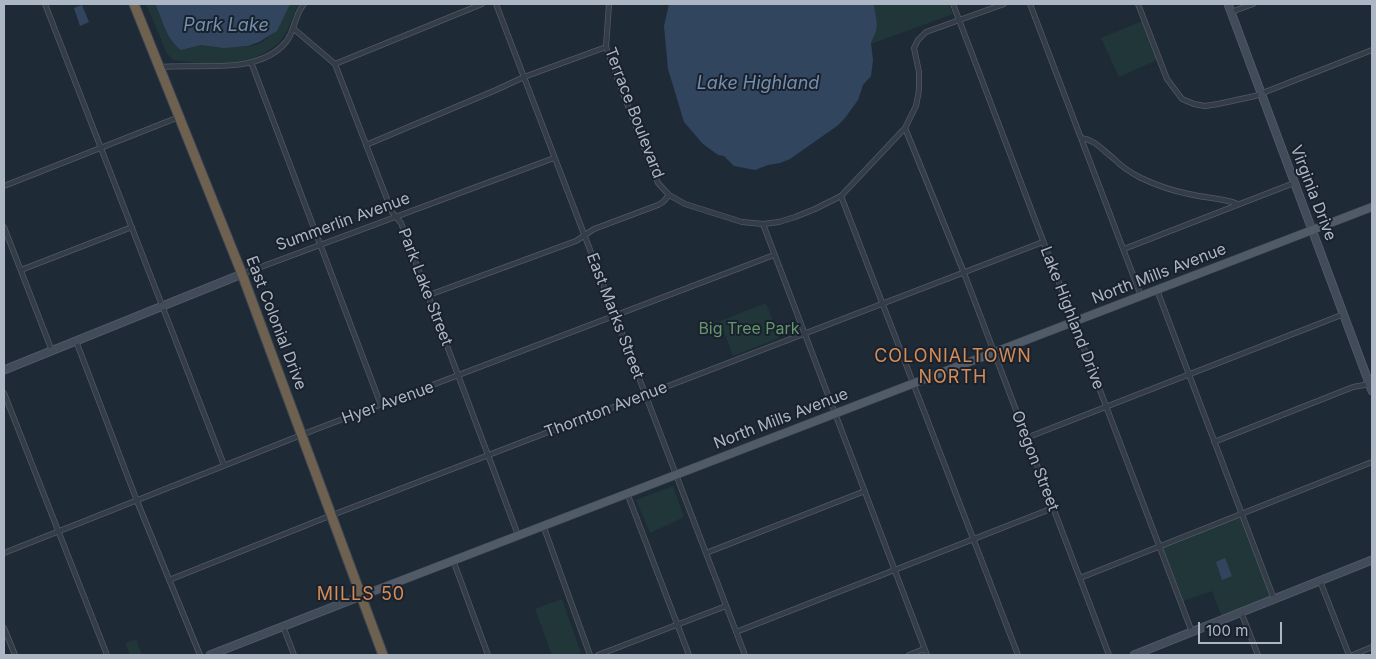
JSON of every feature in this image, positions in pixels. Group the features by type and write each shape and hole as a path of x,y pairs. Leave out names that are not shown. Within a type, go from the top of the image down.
{"highway":[{"name":"East Colonial Drive","path":"134,4 242,274 383,655"}],"main road":[{"name":"North Mills Avenue","path":"361,596 1372,207"}],"street":[{"path":"45,4 224,466"},
{"path":"160,67 222,67 251,62 280,49 287,42 304,4"},
{"path":"335,64 482,4"},
{"name":"East Marks Street","path":"496,4 745,655"},
{"name":"Terrace Boulevard","path":"609,4 606,46 658,183 669,195 686,204 726,218 763,224 795,217 842,196 905,128 916,106 919,90 919,72 914,48 918,40 926,32 1004,4"},
{"name":"Lake Highland Drive","path":"953,4 1192,632"},
{"path":"1030,4 1141,296"},
{"path":"1138,4 1167,79 1182,99 1204,106 1261,94 1372,50"},
{"name":"Virginia Drive","path":"1228,4 1371,386"},
{"path":"1231,12 1253,4"},
{"name":"Park Lake Street","path":"294,29 335,64 392,212 401,223 429,295 518,535"},
{"path":"366,145 524,77 606,46"},
{"path":"251,62 382,405"},
{"path":"4,186 180,116"},
{"name":"Oregon Street","path":"905,128 964,273 1109,655"},
{"path":"1081,138 1090,139 1095,142 1129,171 1154,183 1188,194 1224,199 1238,204"},
{"name":"Summerlin Avenue","path":"4,370 242,274 397,218 554,158"},
{"path":"1124,249 1294,182"},
{"path":"429,295 576,241 594,229 658,205 669,195"},
{"path":"842,196 1018,655"},
{"path":"763,224 927,655"},
{"path":"4,226 52,351"},
{"path":"21,270 132,227"},
{"name":"Thornton Avenue","path":"169,580 332,515 1043,242"},
{"name":"Hyer Avenue","path":"4,553 302,435 774,255"},
{"path":"1157,290 1274,599"},
{"path":"1026,438 1344,314"},
{"path":"76,341 137,501 200,655"},
{"path":"1214,442 1353,387 1371,386"},
{"path":"4,393 107,655"},
{"path":"1080,578 1372,462"},
{"path":"706,553 865,491"},
{"path":"627,493 689,655"},
{"path":"736,632 1053,508"},
{"path":"543,525 590,655"},
{"path":"453,560 488,655"},
{"path":"1134,655 1372,560"},
{"path":"1320,581 1351,655 1372,647"},
{"name":"North Mills Avenue","path":"210,655 361,596"},
{"path":"598,655 726,606"},
{"path":"1241,612 1258,655"},
{"path":"283,626 294,655"},
{"path":"4,628 14,655"},
{"path":"909,655 924,649"}],"green space":[{"path":"146,4 155,4 168,35 181,50 200,45 245,47 262,42 275,31 290,4 299,4 283,37 269,50 244,61 215,64 173,60 167,53"},
{"path":"874,4 948,4 953,14 871,44 877,24"},
{"path":"1142,21 1157,60 1119,77 1101,38"},
{"name":"Big Tree Park","path":"766,303 779,338 733,356 720,321"},
{"path":"673,486 684,517 650,533 636,500"},
{"path":"1242,514 1274,599 1223,620 1212,591 1180,602 1159,547"},
{"path":"562,599 581,653 575,655 552,655 535,609"},
{"path":"136,639 142,655 130,655 125,643"}],"water":[{"name":"Park Lake","path":"155,4 290,4 277,31 259,42 248,46 224,48 201,45 181,50 171,40"},
{"name":"Lake Highland","path":"669,4 874,4 877,24 871,43 873,60 871,76 863,85 858,100 845,118 837,126 790,159 755,170 734,166 724,156 718,155 703,144 684,122 668,69 664,26"},
{"path":"82,5 89,22 80,26 74,8"},
{"path":"1225,558 1232,576 1222,580 1216,562"}],"district":[{"name":"COLONIALTOWN NORTH","path":"953,367"},
{"name":"MILLS 50","path":"361,595"}]}
